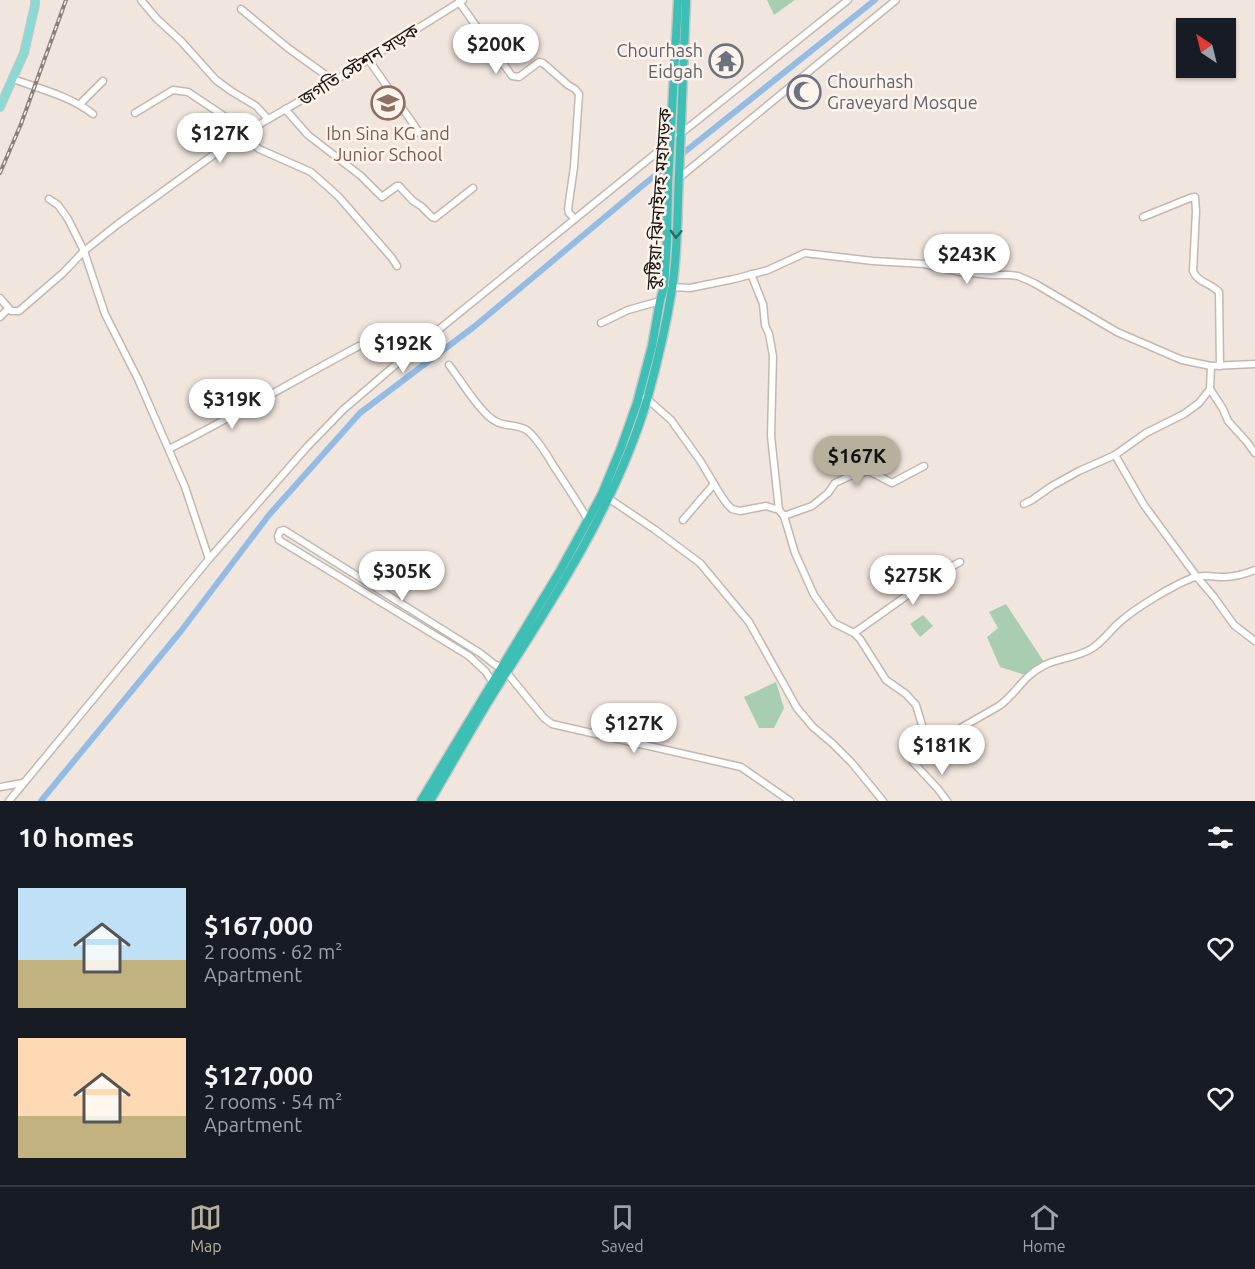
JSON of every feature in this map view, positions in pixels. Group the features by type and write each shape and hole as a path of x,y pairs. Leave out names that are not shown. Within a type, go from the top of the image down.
{"highway":[{"name":"কুষ্টিয়া-ঝিনাইদহ মহাসড়ক","path":"495,683 568,573 620,461 660,349 676,244 681,138 681,27 678,0"},
{"name":"কুষ্টিয়া-ঝিনাইদহ মহাসড়ক","path":"643,396 660,301 668,287 670,142 681,27 686,0"},
{"name":"কুষ্টিয়া-ঝিনাইদহ মহাসড়ক","path":"503,672 588,520 605,496"},
{"path":"421,801 495,683"},
{"path":"430,801 495,683"}],"main road":[{"path":"0,107 24,53 35,0"}],"street":[{"path":"141,0 216,80 256,106 268,119"},
{"path":"9,801 209,559 307,447 344,409 400,361 670,142 681,138 848,0"},
{"path":"679,177 896,0"},
{"path":"461,1 512,76 519,77 539,62 543,63 579,94 574,168 568,208 569,213 575,219"},
{"name":"জগতি স্টেশন সড়ক","path":"8,309 14,312 19,311 63,273 84,251 243,134 334,81 461,1"},
{"path":"240,9 334,81"},
{"path":"368,59 421,135"},
{"path":"13,80 80,104 93,114"},
{"path":"80,104 103,81"},
{"path":"135,112 173,90 188,92 230,120 259,149 311,172 338,196 397,266"},
{"path":"285,109 308,135 361,176 382,197 399,186 413,201 435,218 473,188"},
{"path":"1143,217 1195,197 1193,271 1199,280 1219,292 1220,366"},
{"path":"50,198 68,219 84,251 105,314 138,379 185,487 209,559"},
{"path":"668,287 690,288 734,279 768,270 805,253 924,264 960,272 1018,276 1059,297 1117,332 1182,360 1211,366 1255,364"},
{"path":"751,274 763,304 765,325 773,356 771,436 779,510"},
{"path":"0,298 8,309 0,317"},
{"path":"601,323 628,310 660,301"},
{"path":"169,449 223,422 358,346"},
{"path":"449,365 484,412 495,422 522,427 530,433 588,520"},
{"path":"1211,366 1210,389 1228,421 1255,453"},
{"path":"1024,504 1079,471 1115,456 1146,433 1184,414 1199,403 1210,389"},
{"path":"643,396 671,420 732,509 740,511 766,506 779,510 784,516 795,553 814,595 834,623 854,633 860,639 886,680 906,694 916,705 928,745"},
{"path":"1115,456 1144,505 1197,577 1234,625 1255,641"},
{"path":"784,516 812,506 828,493 835,483 850,476 869,471 892,483 924,466"},
{"path":"683,520 714,484"},
{"path":"605,496 700,563 749,622 797,708 813,727 852,764 883,801"},
{"path":"495,683 469,656 279,540 280,531 284,530 480,653 503,672 552,724 741,767 790,801"},
{"path":"854,633 936,575 960,562"},
{"path":"947,801 913,762 913,759 928,745 1005,702 1026,677 1042,666 1090,650 1132,612 1179,584 1197,577 1235,576 1255,570"},
{"path":"0,787 24,783"}],"green space":[{"path":"767,0 795,0 774,15"},
{"path":"1006,604 1044,662 1025,675 1000,667 987,637 998,628 989,612"},
{"path":"923,615 933,626 920,637 910,624"},
{"path":"776,682 784,708 774,728 759,728 744,697"}],"waterway":[{"path":"41,801 181,631 269,515 360,413 475,326 642,186 875,0"}],"railway":[{"path":"0,173 21,124 66,0"}],"place":[{"name":"Chourhash Eidgah","path":"726,61"},
{"name":"Chourhash Graveyard Mosque","path":"804,92"},
{"name":"Ibn Sina KG and Junior School","path":"388,103"}]}
